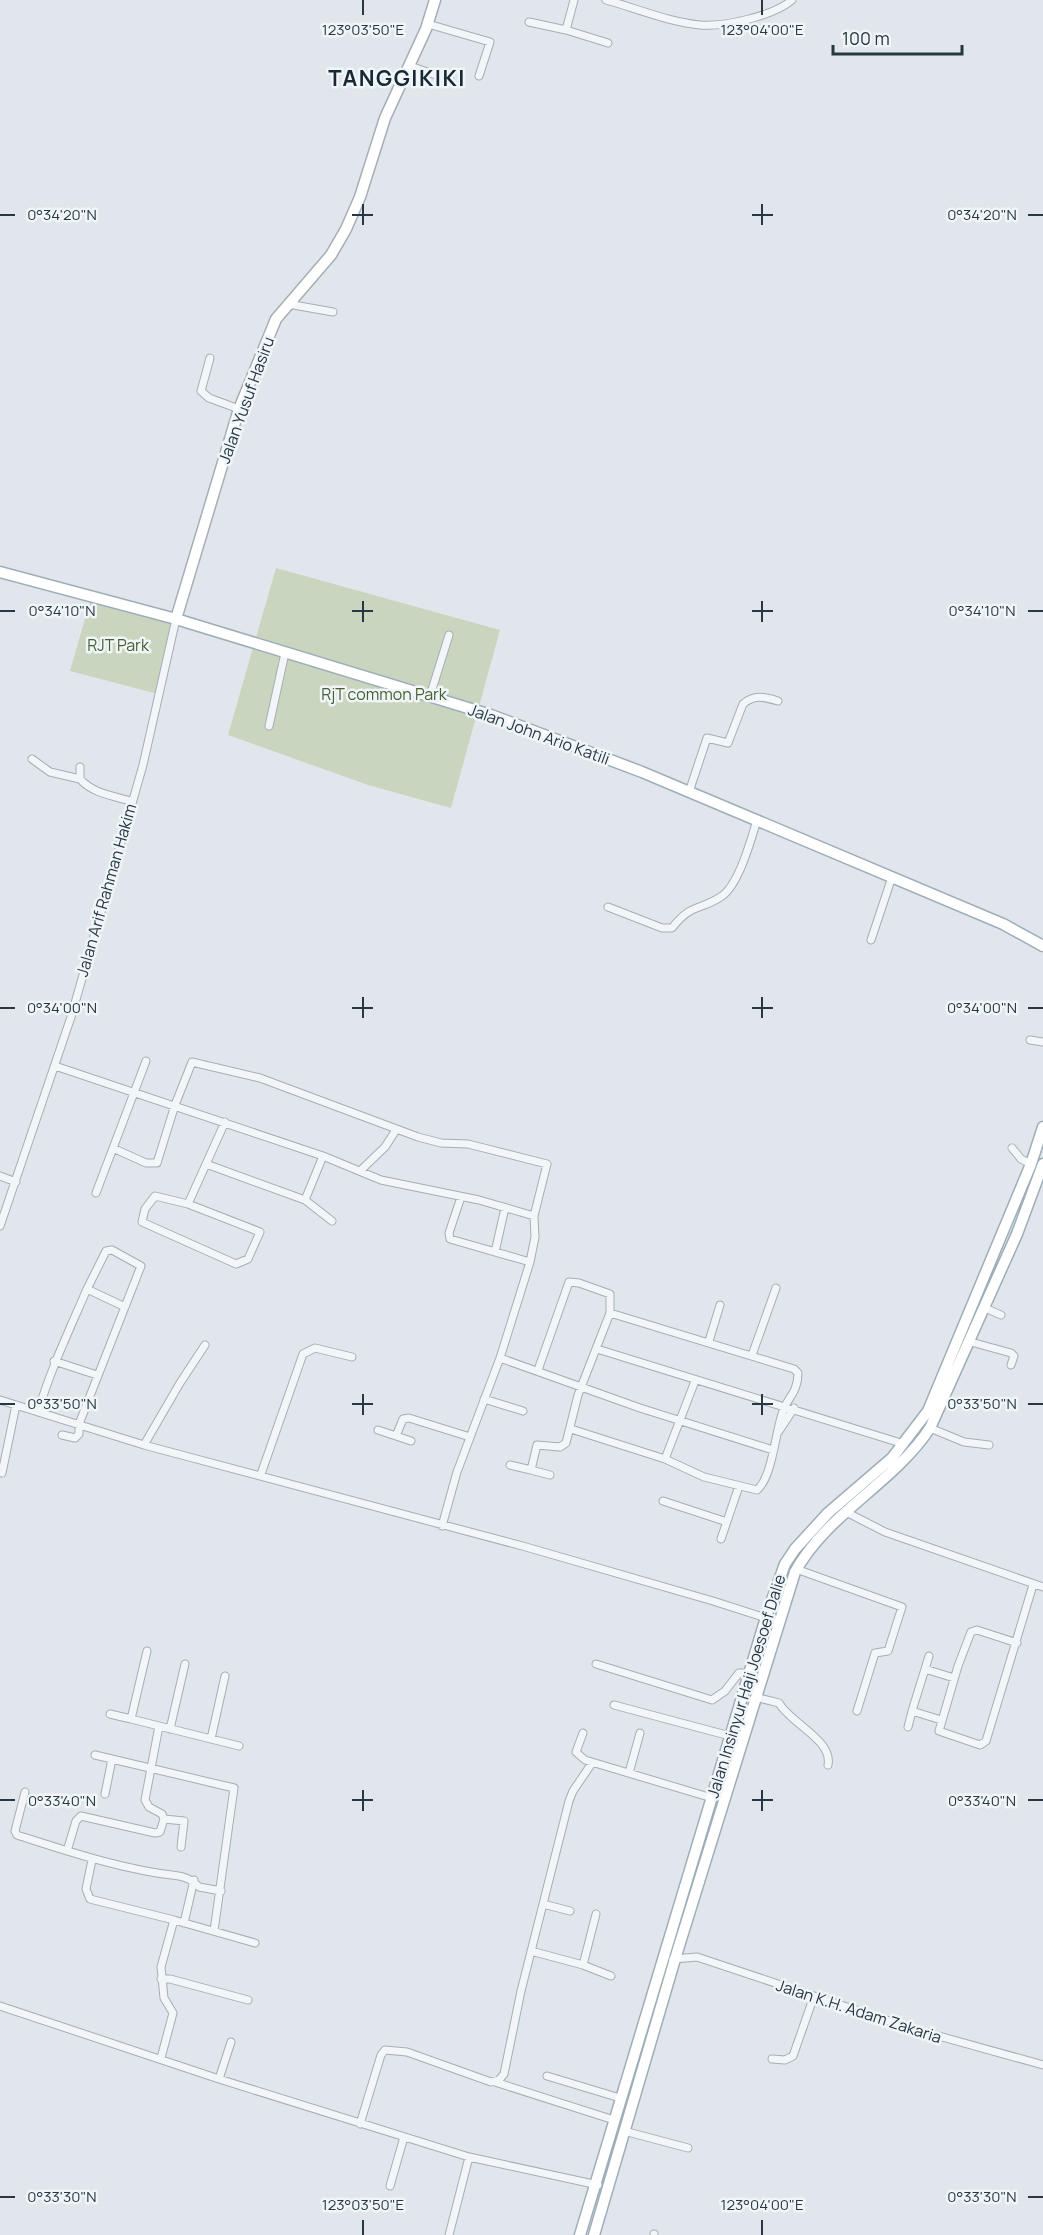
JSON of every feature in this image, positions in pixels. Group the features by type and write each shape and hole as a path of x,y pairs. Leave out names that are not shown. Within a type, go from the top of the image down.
{"main road":[{"name":"Jalan Yusuf Hasiru","path":"176,620 239,409 276,319 331,255 346,229 360,197 385,118 428,24 435,0"},
{"name":"Jalan John Ario Katili","path":"0,572 176,620 491,715 689,792 1026,934 1043,938"},
{"name":"Jalan John Ario Katili","path":"1026,934 1043,946"},
{"name":"Jalan Insinyur Haji Joesoef Dalie","path":"580,2235 749,1673 785,1564 802,1541 904,1444 928,1411 1031,1164 1043,1127"},
{"name":"Jalan Insinyur Haji Joesoef Dalie","path":"594,2235 675,1959 796,1569 816,1541 906,1459 930,1428 1017,1234 1043,1164"}],"street":[{"path":"566,30 574,0"},
{"path":"606,0 704,25 756,17 771,12 792,0"},
{"path":"529,22 566,30 609,44"},
{"path":"428,24 490,42 479,76"},
{"path":"410,66 450,80"},
{"path":"288,303 333,312"},
{"path":"210,358 201,391 209,398 239,409"},
{"name":"Jalan Arif Rahman Hakim","path":"0,1226 55,1066 143,765 176,620"},
{"path":"430,696 449,635"},
{"path":"269,726 285,653"},
{"path":"689,792 707,738 728,743 745,701 762,697 778,701"},
{"path":"32,759 50,772 80,780 85,786 94,790 131,801"},
{"path":"80,767 80,780"},
{"path":"608,907 662,928 672,928 689,909 715,900 733,887 757,820"},
{"path":"871,940 892,877"},
{"path":"1030,1040 1043,1042"},
{"path":"96,1193 115,1149 146,1061"},
{"path":"115,1149 154,1165 159,1159 189,1065 195,1061 260,1078 396,1130 441,1143 468,1144 547,1164 534,1216 535,1237 530,1262 500,1358 450,1494 442,1526"},
{"path":"55,1066 323,1156 381,1180 534,1216"},
{"path":"188,1204 225,1122"},
{"path":"360,1171 385,1147 396,1130"},
{"path":"1012,1148 1021,1159 1031,1164"},
{"path":"305,1200 323,1156"},
{"path":"206,1164 305,1200 332,1221"},
{"path":"0,1176 16,1182"},
{"path":"155,1196 188,1204 260,1232 248,1259 236,1264 142,1222 145,1209 155,1196"},
{"path":"461,1197 449,1233 450,1239 530,1262"},
{"path":"495,1252 505,1208"},
{"path":"38,1412 54,1361 69,1335 104,1254 112,1250 141,1266 79,1424 79,1434 75,1438 62,1435"},
{"path":"531,1470 537,1445 563,1446 571,1429 572,1416 582,1386 610,1312 612,1299 608,1292 579,1282 569,1282 538,1370"},
{"path":"752,1355 776,1288"},
{"path":"87,1289 125,1306"},
{"path":"709,1341 720,1305"},
{"path":"985,1308 1001,1315"},
{"path":"571,1429 665,1459 704,1477 759,1490 785,1406 790,1401 798,1373 794,1369 610,1312"},
{"path":"970,1342 1011,1353 1014,1356 1011,1365"},
{"path":"144,1445 180,1383 206,1345"},
{"path":"261,1474 303,1354 315,1348 352,1357"},
{"path":"597,1350 695,1381 794,1408 904,1444"},
{"path":"500,1358 680,1421 773,1450"},
{"path":"54,1361 97,1376"},
{"path":"665,1459 695,1381"},
{"path":"484,1399 523,1411"},
{"path":"0,1400 144,1445 261,1474 442,1526 526,1547 766,1618 778,1624"},
{"path":"2,1473 16,1405"},
{"path":"778,1433 794,1408"},
{"path":"396,1436 405,1418 470,1437"},
{"path":"930,1428 964,1442 989,1445"},
{"path":"378,1430 411,1441"},
{"path":"510,1465 550,1475"},
{"path":"721,1539 724,1521 739,1486"},
{"path":"663,1501 724,1521"},
{"path":"846,1512 885,1532 1043,1587"},
{"path":"796,1569 902,1607 898,1627 887,1652 875,1653 857,1711"},
{"path":"1017,1643 974,1630 968,1637 940,1720 939,1731 980,1745 984,1743 1017,1643 1033,1585"},
{"path":"131,1719 147,1651"},
{"path":"908,1727 929,1656"},
{"path":"170,1729 185,1664"},
{"path":"596,1664 712,1700 725,1691 739,1673 749,1673"},
{"path":"925,1669 954,1678"},
{"path":"211,1739 225,1676"},
{"path":"755,1697 779,1703 787,1715 807,1729 827,1752 828,1765"},
{"path":"614,1705 730,1736"},
{"path":"912,1711 940,1720"},
{"path":"110,1714 238,1746"},
{"path":"67,1851 76,1821 81,1816 155,1833 160,1832 164,1819 160,1812 146,1803 159,1726"},
{"path":"583,1733 576,1752 592,1763 712,1798"},
{"path":"629,1773 639,1733"},
{"path":"95,1755 235,1789 214,1931"},
{"path":"105,1794 112,1759"},
{"path":"495,2082 504,2074 531,1951 573,1791 592,1763"},
{"path":"25,1792 16,1834 92,1860 194,1880 199,1887 221,1891"},
{"path":"164,1819 184,1821 181,1847"},
{"path":"92,1860 86,1889 90,1899 174,1920 255,1944"},
{"path":"184,1923 194,1880"},
{"path":"543,1904 570,1911"},
{"path":"584,1965 596,1914"},
{"path":"161,2058 173,2013 165,2002 161,1967 174,1920"},
{"path":"531,1951 584,1965 611,1976"},
{"name":"Jalan K.H. Adam Zakaria","path":"662,1961 697,1957 933,2035 1043,2066"},
{"path":"161,1979 170,1979 248,2000"},
{"path":"772,2059 785,2060 793,2056 814,1996"},
{"path":"0,2006 219,2079 469,2157 609,2188"},
{"path":"219,2079 231,2042"},
{"path":"360,2124 381,2055 385,2050 407,2052 614,2120"},
{"path":"547,2076 620,2098"},
{"path":"624,2132 688,2148"},
{"path":"390,2186 404,2137"},
{"path":"449,2235 469,2157"}],"green space":[{"name":"RjT common Park","path":"276,568 500,630 451,808 368,785 228,735"},
{"name":"RJT Park","path":"91,598 175,622 158,694 70,671"}],"district":[{"name":"TANGGIKIKI","path":"397,78"}]}
